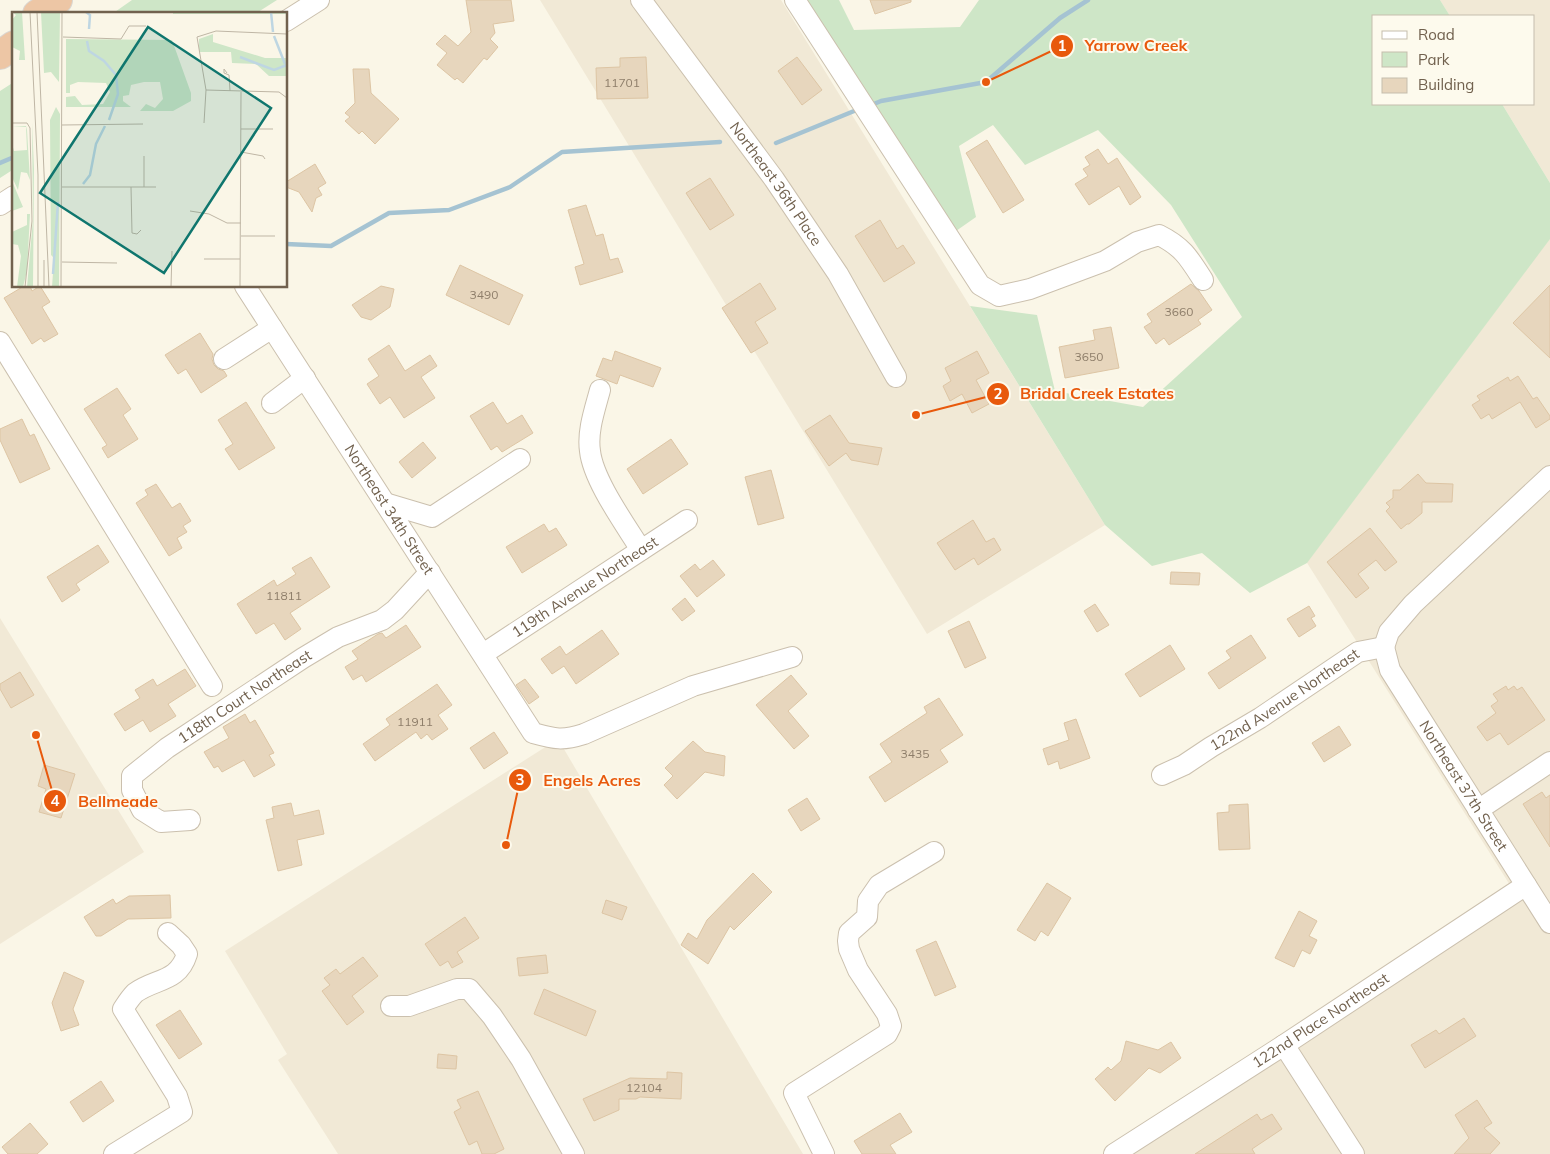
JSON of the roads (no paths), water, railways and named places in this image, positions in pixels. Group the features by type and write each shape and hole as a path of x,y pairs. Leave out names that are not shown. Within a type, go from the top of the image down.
{"highway":[{"path":"40,12 58,0"},
{"path":"62,12 78,0"},
{"path":"0,38 12,30"},
{"path":"0,55 12,46"}],"street":[{"path":"288,20 319,0"},
{"name":"Northeast 36th Place","path":"640,0 774,179 838,274 896,377"},
{"path":"795,0 980,285 999,296 1030,289 1106,261 1137,242 1159,234 1186,253 1203,280"},
{"path":"0,205 12,197"},
{"name":"Northeast 34th Street","path":"246,288 533,733 550,738 568,739 584,734 693,686 792,657"},
{"path":"224,359 272,328"},
{"path":"0,342 212,686"},
{"path":"272,403 304,378"},
{"path":"600,390 590,435 589,449 592,461 599,480 641,550"},
{"path":"385,502 432,517 520,459"},
{"path":"1384,647 1388,632 1413,604 1550,476"},
{"name":"119th Avenue Northeast","path":"483,654 687,520"},
{"name":"118th Court Northeast","path":"190,820 161,822 142,810 132,790 132,776 167,748 302,658 338,637 382,620 396,610 430,572"},
{"name":"122nd Avenue Northeast","path":"1162,775 1184,765 1210,747 1260,718 1358,652 1384,647"},
{"name":"Northeast 37th Street","path":"1384,647 1390,670 1550,923"},
{"path":"1478,810 1550,762"},
{"path":"824,1154 794,1093 887,1034 891,1026 887,1014 858,970 849,949 849,933 867,917 868,901 880,886 934,852"},
{"name":"122nd Place Northeast","path":"1125,1151 1526,885"},
{"path":"114,1154 182,1112 177,1096 123,1009 129,999 137,992 176,973 184,964 187,954 181,945 168,933"},
{"path":"392,1006 408,1006 457,989 469,989 492,1016 521,1060 574,1154"},
{"path":"1284,1045 1354,1154"}],"waterway":[{"path":"869,106 881,101 986,82 1060,18 1088,0"},
{"path":"776,143 859,109"},
{"path":"288,244 331,246 389,213 449,210 510,187 562,152 720,142"},
{"path":"0,163 12,158"}],"place":[{"name":"Yarrow Creek","path":"986,82"},
{"name":"Bridal Creek Estates","path":"916,415"},
{"name":"Bellmeade","path":"36,735"},
{"name":"Engels Acres","path":"506,845"}]}
